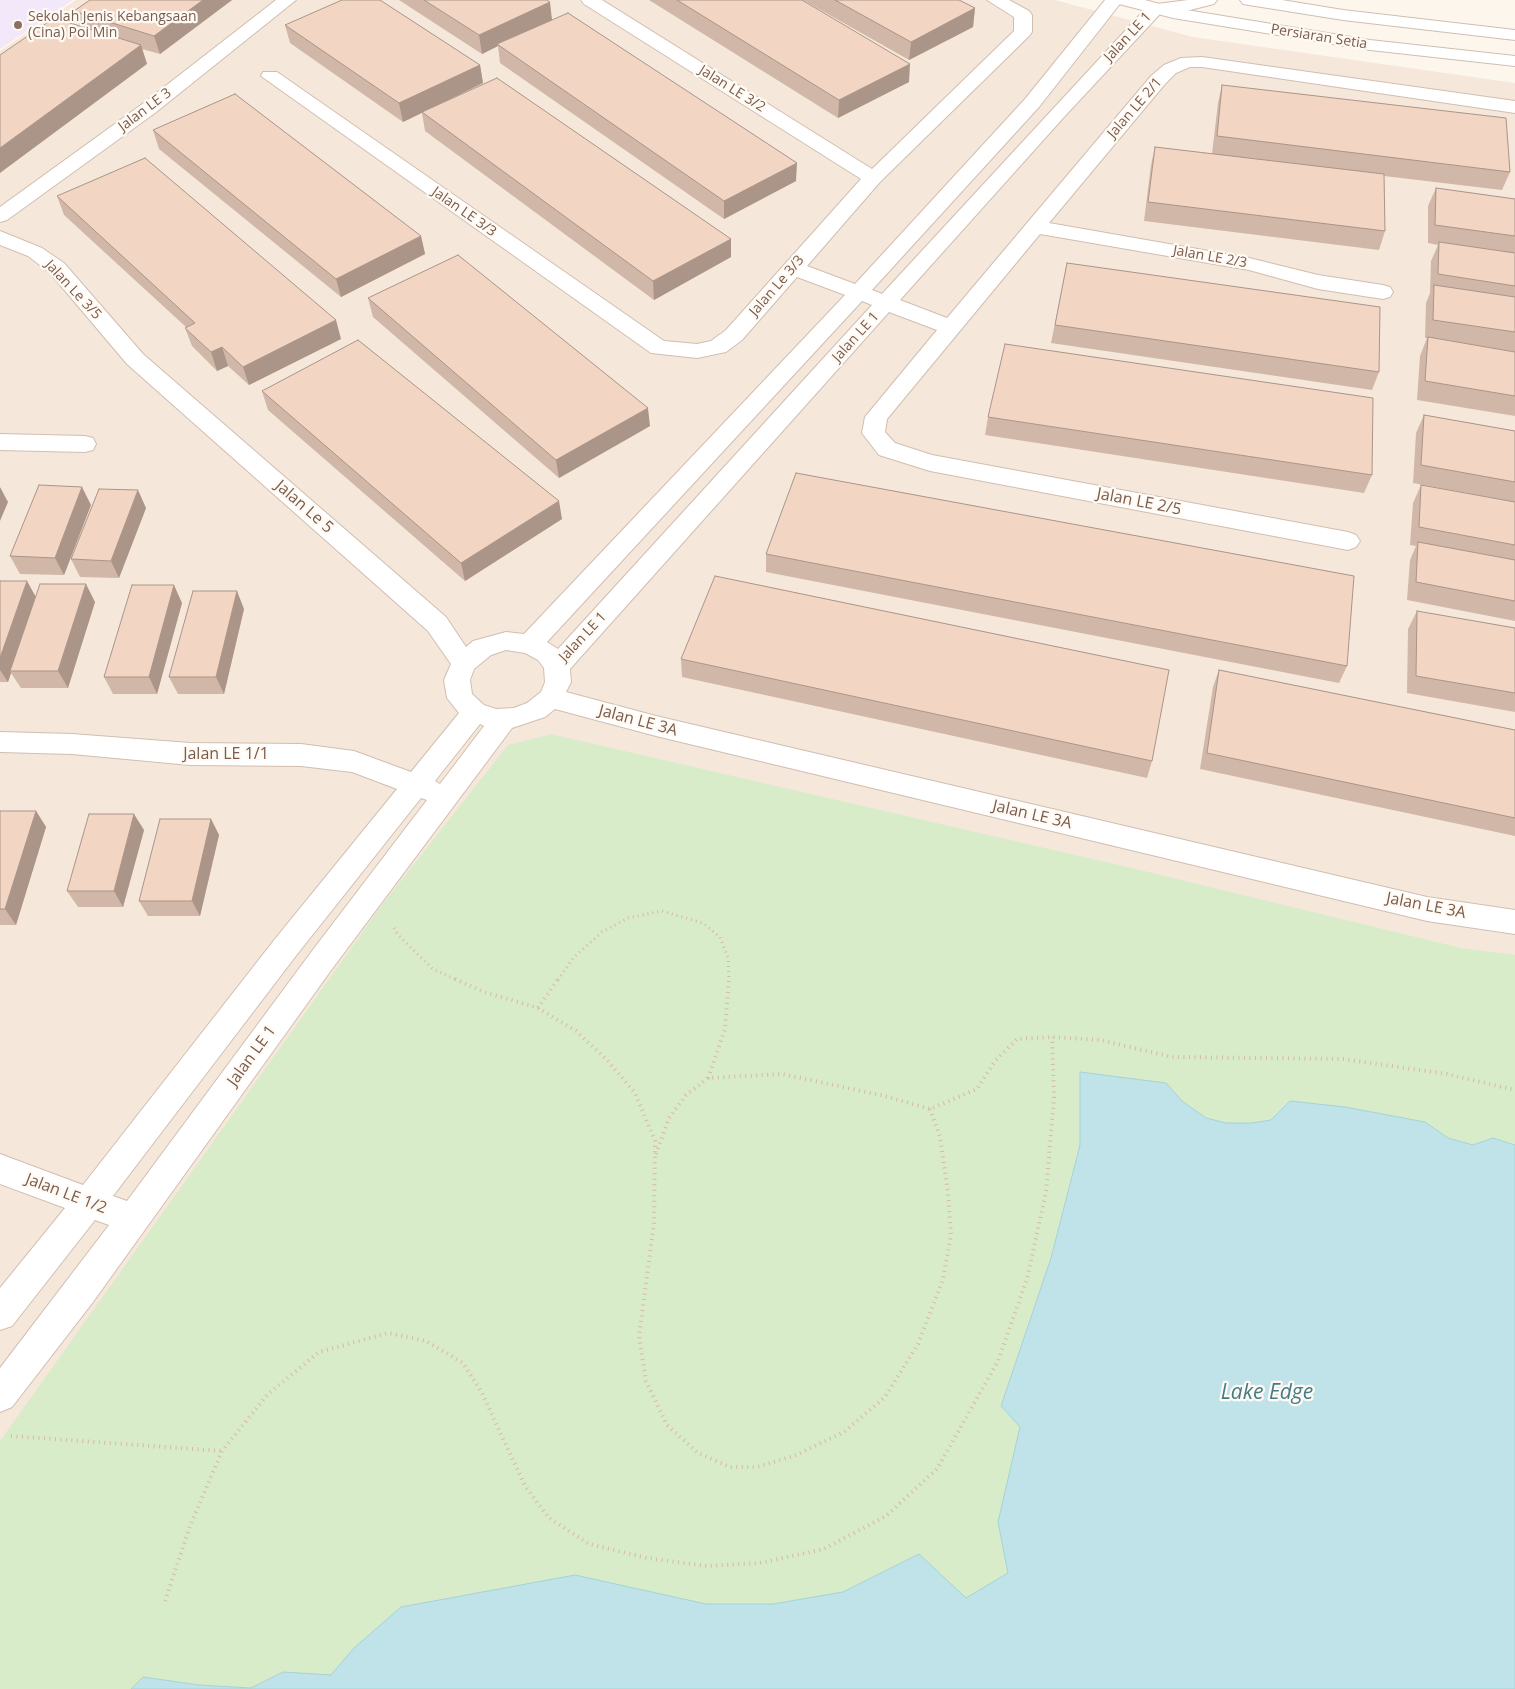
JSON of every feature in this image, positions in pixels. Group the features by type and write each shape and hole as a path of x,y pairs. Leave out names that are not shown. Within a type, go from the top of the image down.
{"street":[{"name":"Jalan LE 3","path":"0,216 148,109 287,0"},
{"name":"Jalan LE 3/2","path":"590,0 873,178"},
{"name":"Jalan Le 3/3","path":"659,348 697,351 718,346 734,336 873,178 1023,32 1023,14 996,0"},
{"name":"Jalan LE 1","path":"530,644 648,521 860,293 1032,103 1114,0"},
{"name":"Persiaran Setia","path":"1125,0 1155,9 1370,45 1515,61"},
{"path":"1155,9 1182,7 1208,0"},
{"name":"Persiaran Setia","path":"1249,0 1363,17 1515,35"},
{"name":"Jalan LE 1","path":"557,666 1057,114 1155,9"},
{"name":"Jalan LE 2/1","path":"930,463 887,449 873,433 876,416 1158,80 1170,69 1188,62 1202,62 1515,107"},
{"name":"Jalan LE 3/3","path":"270,76 659,348"},
{"name":"Jalan LE 2/3","path":"1036,227 1249,264 1318,282 1383,292"},
{"name":"Jalan Le 3/5","path":"0,237 35,252 57,268 135,359"},
{"path":"793,268 951,327"},
{"name":"Jalan Le 5","path":"135,359 437,624 464,663"},
{"path":"0,442 85,444"},
{"name":"Jalan LE 2/5","path":"930,463 1348,541"},
{"path":"506,641 530,644 547,653 557,666 558,682 551,698 536,710 516,718 494,719 475,712 460,698 457,680 464,663 482,648 506,641"},
{"name":"Jalan LE 3A","path":"551,698 656,726 1427,909 1515,922"},
{"path":"0,1314 89,1203 279,956 416,783 455,740 475,712"},
{"name":"Jalan LE 1","path":"0,1395 81,1291 322,960 505,718"},
{"name":"Jalan LE 1/1","path":"0,742 72,744 181,754 302,755 354,762 416,783 445,796"},
{"name":"Jalan LE 1/2","path":"0,1169 133,1219"}],"path":[{"path":"538,1008 573,958 602,932 628,918 662,911 703,923 720,937 728,958 729,989 725,1030 708,1078 686,1095 669,1118 654,1160"},
{"path":"390,920 398,935 433,969 484,992 538,1008 576,1031 607,1060 635,1093 655,1141 654,1223 644,1279 640,1336 646,1381 667,1425 698,1453 730,1467 757,1467 794,1456 844,1432 885,1397 918,1344 943,1279 951,1235 948,1192 940,1137 930,1109"},
{"path":"708,1078 782,1074 885,1096 930,1109 977,1089 995,1061 1017,1039 1052,1037 1100,1040 1172,1057 1343,1059 1447,1074 1515,1090"},
{"path":"165,1600 190,1526 222,1451 268,1394 319,1352 388,1333 426,1341 463,1363 481,1391 525,1486 549,1518 589,1544 647,1558 707,1566 760,1563 824,1549 886,1516 937,1469 998,1361 1027,1279 1046,1192 1054,1097 1052,1037"},
{"path":"10,1436 222,1451"}],"shaded area":[{"name":"Sekolah Jenis Kebangsaan (Cina) Poi Min","path":"0,0 73,0 0,49"},
{"name":"Lake Edge","path":"76,0 1055,0 1193,37 1515,83 1515,1689 0,1689 0,51"}],"green space":[{"path":"551,734 1136,869 1461,948 1515,955 1515,1689 0,1689 0,1441 382,905 508,745"}],"water":[{"name":"Lake Edge","path":"1080,1072 1166,1083 1182,1101 1206,1118 1226,1123 1252,1123 1271,1120 1290,1101 1345,1107 1425,1122 1448,1138 1473,1145 1493,1138 1515,1145 1515,1689 131,1689 143,1677 199,1685 251,1688 283,1672 331,1675 354,1648 401,1607 575,1575 706,1604 773,1604 843,1592 919,1554 966,1598 1008,1573 998,1522 1020,1427 1001,1406 1051,1258 1080,1145"}],"building":[{"path":"90,0 203,0 154,36 74,11"},
{"path":"342,0 380,0 480,65 399,103 285,25"},
{"path":"424,0 547,0 550,2 479,35"},
{"path":"677,0 802,0 910,64 839,100"},
{"path":"835,0 959,0 975,8 911,42"},
{"path":"568,13 797,163 724,201 497,44"},
{"path":"54,18 141,45 0,148 0,55"},
{"path":"497,78 731,239 653,281 422,112"},
{"path":"1222,85 1506,118 1510,172 1217,136"},
{"path":"235,94 421,236 336,279 153,130"},
{"path":"1155,147 1384,174 1385,231 1148,202"},
{"path":"145,158 336,320 243,367 222,347 211,352 185,328 195,323 57,196"},
{"path":"1436,188 1515,199 1515,236 1435,225"},
{"path":"1439,242 1515,253 1515,286 1438,274"},
{"path":"458,255 648,408 556,460 368,298"},
{"path":"1067,263 1380,307 1379,372 1055,325"},
{"path":"1434,285 1515,297 1515,332 1433,320"},
{"path":"1428,337 1515,352 1515,396 1425,381"},
{"path":"358,340 559,501 461,563 262,391"},
{"path":"1005,344 1373,398 1372,475 988,417"},
{"path":"1424,415 1515,431 1515,482 1421,465"},
{"path":"796,473 1354,576 1347,666 766,554"},
{"path":"39,485 82,487 55,558 10,556"},
{"path":"1421,485 1515,502 1515,545 1419,527"},
{"path":"99,489 138,490 111,561 71,559"},
{"path":"1418,542 1515,560 1515,601 1416,582"},
{"path":"715,576 1169,670 1152,761 681,659"},
{"path":"0,581 27,581 0,658"},
{"path":"40,584 86,584 58,671 10,671"},
{"path":"132,585 174,585 149,677 104,677"},
{"path":"193,591 237,591 216,677 169,677"},
{"path":"1417,611 1515,628 1515,693 1416,676"},
{"path":"1219,670 1515,730 1515,818 1207,753"},
{"path":"0,811 36,811 5,909 0,909"},
{"path":"89,814 134,814 114,891 67,891"},
{"path":"160,819 211,819 192,901 139,901"}],"place":[{"name":"Sekolah Jenis Kebangsaan (Cina) Poi Min","path":"18,25"}]}
